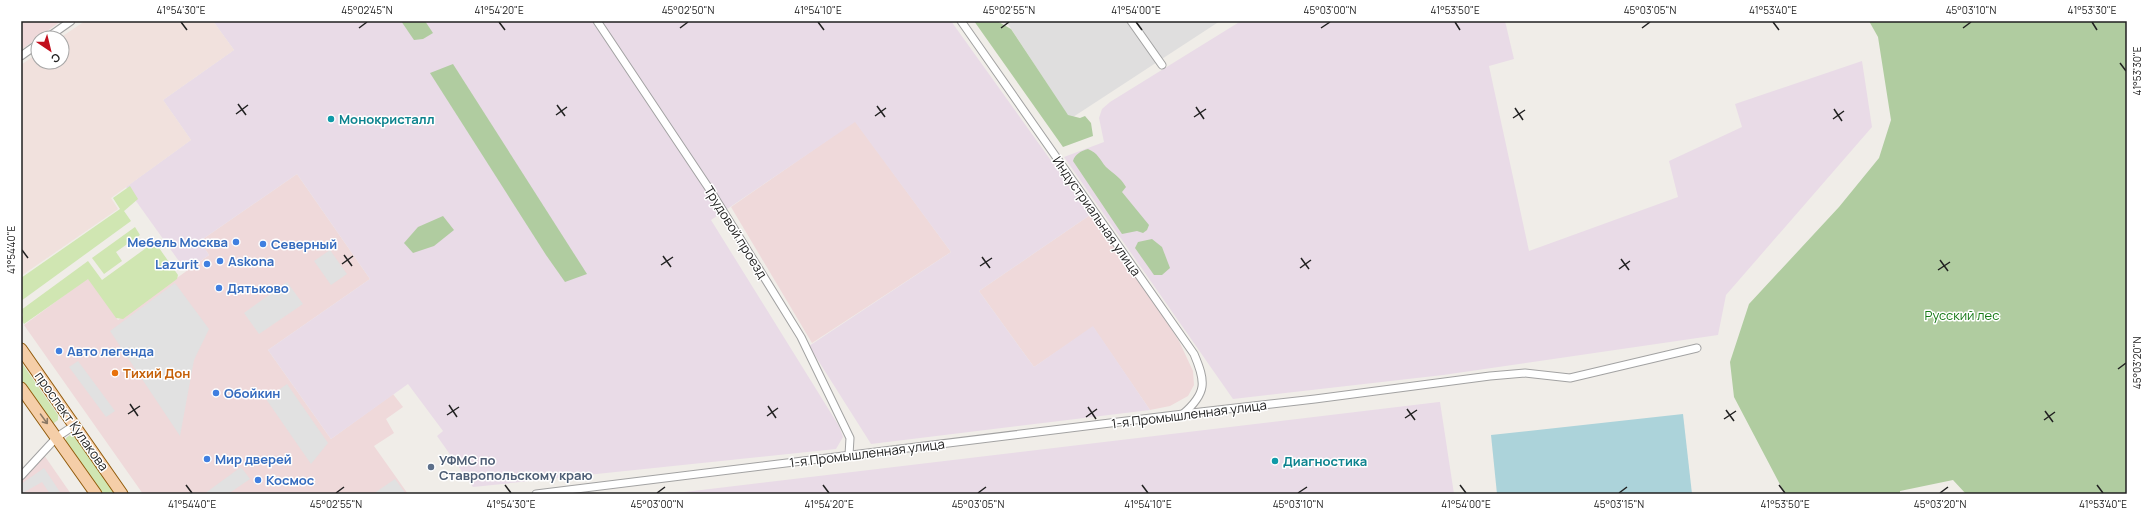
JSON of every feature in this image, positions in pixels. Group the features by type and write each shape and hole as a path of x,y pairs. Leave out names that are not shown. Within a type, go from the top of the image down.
{"main road":[{"name":"проспект Кулакова","path":"21,349 122,494"},
{"name":"проспект Кулакова","path":"21,388 96,494"}],"street":[{"path":"58,30 71,21"},
{"name":"Трудовой проезд","path":"597,21 712,193 801,337 850,438 849,455"},
{"name":"Индустриальная улица","path":"961,21 1194,354 1202,373 1203,389 1197,402 1183,414"},
{"path":"1131,21 1162,65"},
{"path":"21,56 30,50"},
{"name":"1-я Промышленная улица","path":"536,494 1183,414 1315,400 1490,376 1525,373 1570,378 1697,348"},
{"path":"21,476 57,437 75,425"}],"shaded area":[{"path":"21,21 61,21 49,30 30,30 30,43 21,50"},
{"path":"85,21 213,21 234,50 163,100 191,140 111,198 118,209 21,276 21,65 30,59 30,70 70,70 70,31"},
{"path":"213,21 951,21 1090,215 979,291 1034,367 1093,326 1150,410 871,444 809,346 951,252 855,122 711,220 839,426 843,437 836,449 473,487 437,436 443,431 408,384 331,439 268,350 370,279 297,174 200,241 209,255 186,271 126,187 191,140 163,100 234,50"},
{"path":"1006,21 1220,21 1070,119"},
{"path":"1241,21 1505,21 1514,59 1489,66 1529,251 1678,197 1669,161 1742,127 1735,104 1862,61 1872,127 1726,295 1718,335 1443,375 1233,399 1064,157 1104,142 1099,118 1102,109 1110,102"},
{"path":"855,121 951,252 812,343 731,207"},
{"path":"297,174 370,279 268,350 331,439 393,394 403,407 386,419 394,433 374,446 408,494 143,494 24,325 88,278 118,320 209,255 200,241"},
{"path":"1090,215 1151,298 1179,341 1193,371 1194,385 1188,396 1170,406 1150,410 1093,327 1034,367 979,291"},
{"path":"330,250 347,274 331,285 314,261"},
{"path":"287,282 303,304 259,334 244,313"},
{"path":"175,283 209,329 194,360 180,436 110,331"},
{"path":"78,361 115,411 106,417 69,367"},
{"path":"287,384 328,443 311,464 266,399"},
{"path":"1439,402 1454,494 668,494"},
{"path":"44,455 71,494 21,494 21,477"},
{"path":"241,467 250,479 228,494 204,494"},
{"path":"44,468 60,492 50,494 42,482 21,494 21,484"},
{"path":"395,479 406,494 373,494"}],"green space":[{"path":"401,21 425,21 433,33 423,39 414,40"},
{"path":"974,21 997,21 1011,29 1068,115 1080,118 1085,116 1091,123 1093,136 1063,147"},
{"name":"Русский лес","path":"1869,21 2127,21 2127,494 1966,494 1953,480 1900,491 1900,494 1785,494 1734,397 1730,362 1749,304 1839,207 1879,158 1891,120 1878,37"},
{"path":"453,64 587,274 565,282 546,255 430,73"},
{"path":"1088,149 1097,155 1106,167 1119,178 1126,187 1122,192 1149,225 1147,230 1143,233 1137,231 1122,234 1073,161 1075,156"},
{"path":"130,186 138,199 124,211 131,221 21,301 21,278 120,209 113,198"},
{"path":"443,216 454,230 434,246 413,253 404,243 418,227"},
{"path":"135,227 140,235 116,252 122,261 104,274 92,258"},
{"path":"1152,239 1162,247 1170,268 1162,275 1154,275 1135,248 1138,242"},
{"path":"153,243 157,245 178,275 177,279 123,319 116,318 88,279 24,324 21,319 23,315 21,310 88,261 102,280"},
{"path":"21,362 58,415 58,420 54,423 49,422 21,381"},
{"path":"70,435 74,436 115,494 103,494 66,442 66,438"}],"water":[{"path":"1683,414 1692,494 1497,494 1491,435"}],"place":[{"name":"Монокристалл","path":"331,119"},
{"name":"Мебель Москва","path":"236,242"},
{"name":"Северный","path":"263,244"},
{"name":"Askona","path":"220,261"},
{"name":"Lazurit","path":"207,264"},
{"name":"Дятьково","path":"219,288"},
{"name":"Авто легенда","path":"59,351"},
{"name":"Тихий Дон","path":"115,373"},
{"name":"Обойкин","path":"216,393"},
{"name":"Мир дверей","path":"207,459"},
{"name":"Диагностика","path":"1275,461"},
{"name":"УФМС по Ставропольскому краю","path":"431,467"},
{"name":"Космос","path":"258,480"}]}
